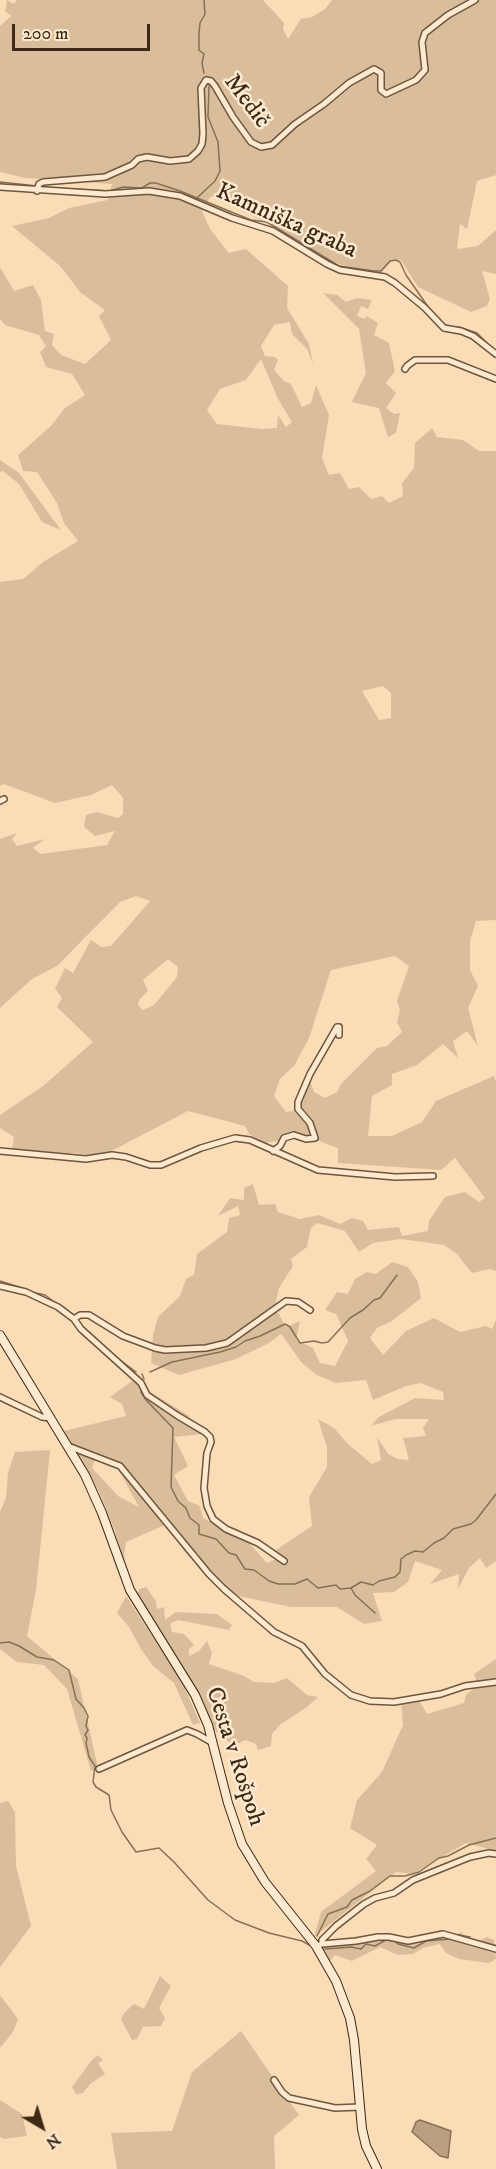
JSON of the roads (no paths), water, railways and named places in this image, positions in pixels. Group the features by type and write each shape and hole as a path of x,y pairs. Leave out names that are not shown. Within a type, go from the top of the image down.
{"street":[{"name":"Medič","path":"38,188 43,182 105,177 132,165 138,159 147,157 170,161 189,159 198,152 202,144 201,88 206,80 211,81 215,86 251,142 261,147 272,146 295,124 349,83 374,69 381,74 381,90 386,94 416,80 425,70 422,42 425,33 448,15 475,0"},
{"name":"Kamniška graba","path":"0,187 105,194 149,191 180,196 232,218 273,231 340,270 385,277 425,308 444,328 473,336 496,354"},
{"path":"405,369 415,360 448,360 496,380"},
{"path":"273,1151 280,1146 284,1138 294,1135 306,1139 315,1138 310,1123 298,1108 298,1102 310,1074 337,1027 339,1027 339,1035"},
{"path":"0,1151 86,1159 112,1155 150,1165 161,1165 201,1148 235,1138 250,1140 318,1170 395,1177 433,1176"},
{"path":"0,1286 13,1288 49,1302 74,1319 81,1329 141,1383 147,1395 178,1416 198,1426 210,1437 204,1488 207,1506 213,1519 226,1529 258,1543 284,1561"},
{"path":"74,1319 80,1315 89,1315 123,1336 165,1350 227,1343 286,1301 298,1302 310,1310"},
{"name":"Cesta v Rošpoh","path":"0,1335 68,1446 94,1494 130,1590 195,1695 208,1725 230,1813 242,1844 265,1882 319,1945 336,1981 350,2018 366,2146 377,2169"},
{"path":"0,1397 51,1419"},
{"path":"68,1446 120,1466 224,1589 274,1632 302,1646 325,1674 351,1695 370,1701 394,1702 441,1694 465,1686 496,1682"},
{"path":"99,1769 187,1730 213,1743"},
{"path":"319,1945 336,1926 375,1898 394,1893 414,1880 470,1857 496,1854"},
{"path":"319,1945 378,1937 408,1941 443,1934 496,1948"},
{"path":"274,2080 289,2098 335,2108 360,2107"}],"waterway":[{"path":"204,0 205,14 200,23 199,50 204,54 202,63 204,73"},
{"path":"198,197 215,181 220,171 218,142 208,117 209,86"},
{"path":"0,182 37,186"},
{"path":"54,188 110,191 123,187 142,188 150,183 156,183 251,220 267,222 339,266 381,271 390,261 396,260 400,262 406,275 431,311"},
{"path":"454,327 477,333 491,347"},
{"path":"150,1372 172,1362 236,1347 285,1324 290,1327 300,1343 328,1342 350,1318 380,1298 397,1275"},
{"path":"0,1281 22,1288"},
{"path":"32,1292 45,1295 57,1304"},
{"path":"61,1306 74,1315"},
{"path":"120,1360 136,1372"},
{"path":"142,1374 144,1379"},
{"path":"141,1392 173,1428 171,1487 178,1501 186,1508 190,1518 199,1525 199,1534 216,1539 229,1553 236,1555 245,1569 254,1570 269,1581 278,1584 295,1584 307,1579 318,1588 336,1585 340,1589 351,1588 361,1582 373,1585 395,1577 400,1572 401,1559 415,1551 423,1552 453,1529 471,1524 496,1494"},
{"path":"351,1588 355,1595 375,1613"},
{"path":"0,1643 9,1642 37,1657 54,1660 69,1670 76,1699 88,1716 86,1726 88,1730 85,1735 89,1757 95,1766 93,1782 96,1787 109,1795 111,1810 122,1832 136,1852 159,1848 208,1900 235,1920 269,1933 302,1941 313,1947"},
{"path":"317,1936 328,1914 347,1907 352,1900 370,1891 390,1876 405,1876 419,1872 439,1858 469,1845 496,1838"},
{"path":"459,1935 470,1937"},
{"path":"325,1949 351,1947 361,1949 366,1944 375,1946 386,1940 414,1948 426,1941 450,1939"}]}
